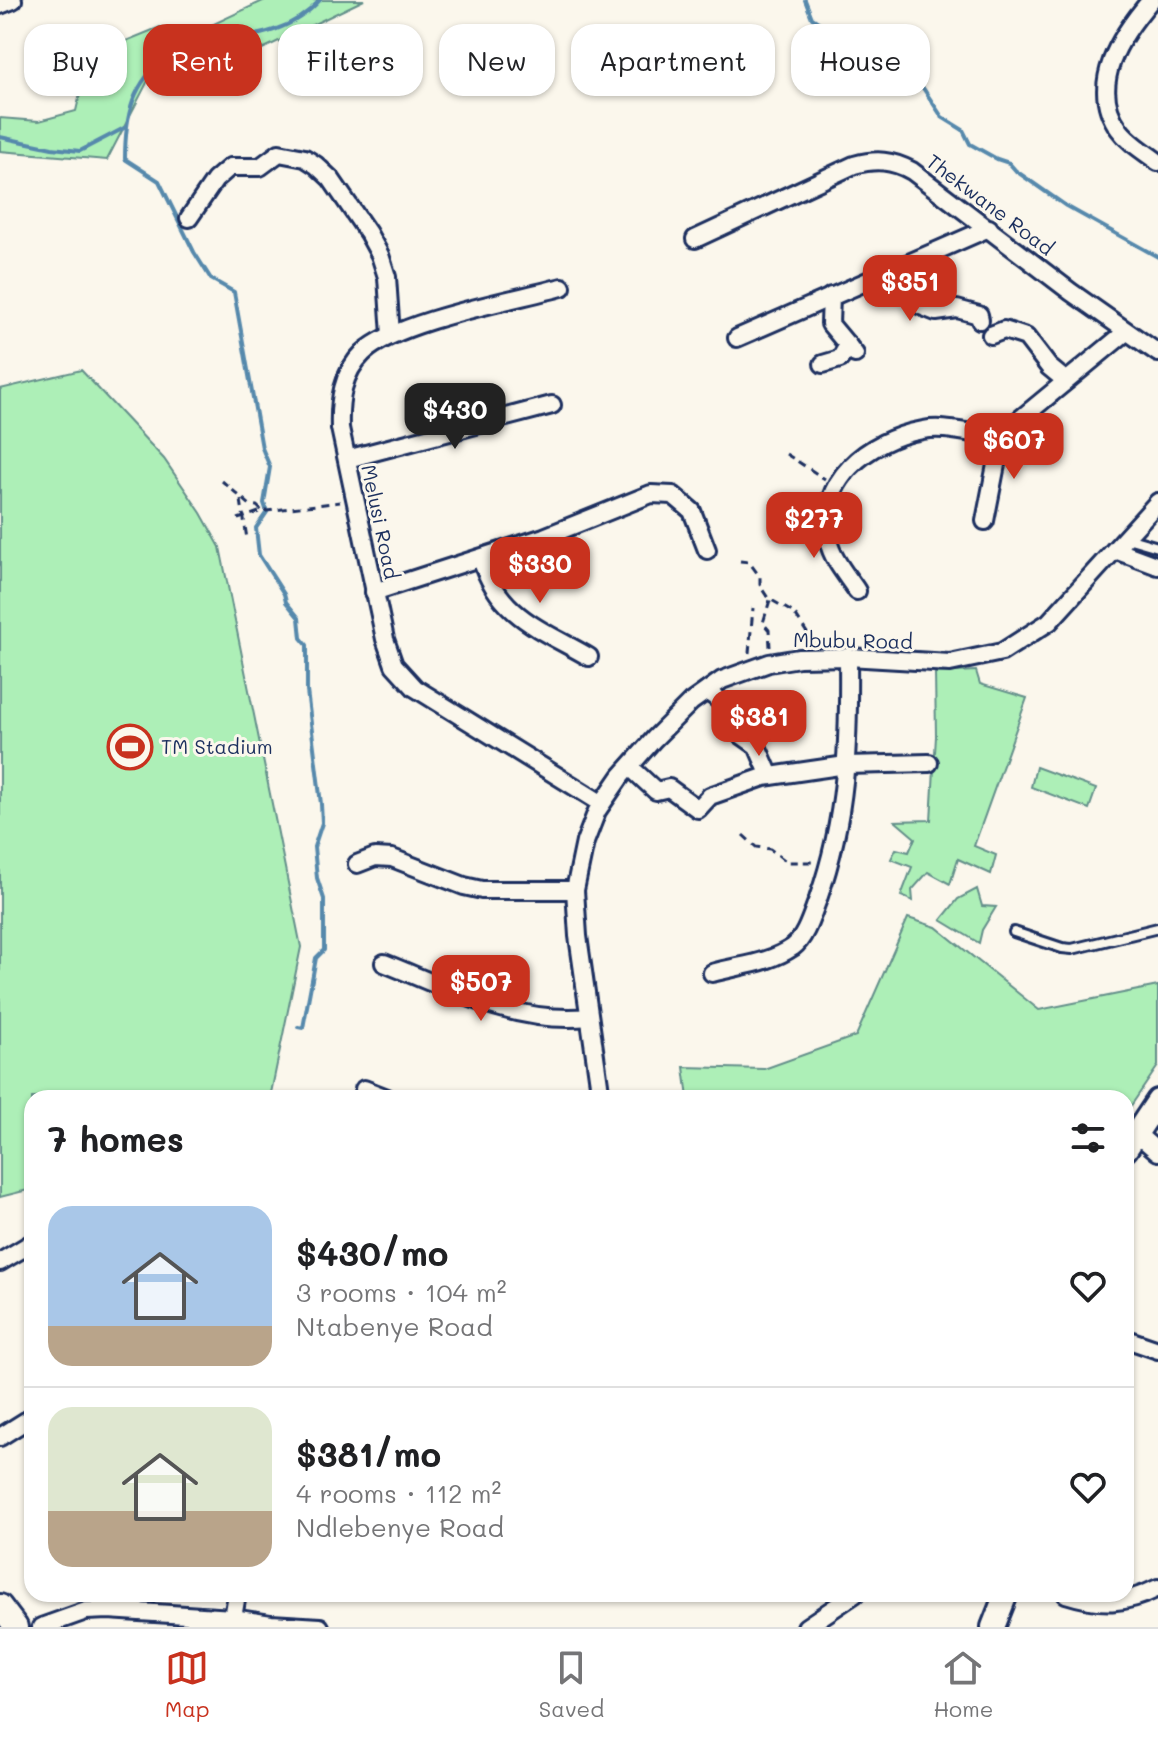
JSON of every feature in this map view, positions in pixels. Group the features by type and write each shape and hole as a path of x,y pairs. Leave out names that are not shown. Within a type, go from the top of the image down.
{"main road":[{"path":"1134,1137 1158,1101"},
{"path":"993,1627 1003,1602"},
{"path":"0,1606 16,1627"}],"street":[{"path":"0,5 13,0"},
{"path":"1151,0 1118,46 1107,74 1106,86 1109,109 1118,128 1133,144 1158,162"},
{"path":"189,218 215,180 230,167 260,167 279,153 305,158 331,179 380,255 387,277 391,335"},
{"name":"Thekwane Road","path":"695,239 839,171 867,161 893,162 912,171 1158,353"},
{"path":"737,338 989,228"},
{"path":"897,268 921,306 936,312 957,309 979,315 980,320"},
{"name":"Melusi Road","path":"562,287 391,335 364,351 353,365 344,383 339,415 374,592 394,665 415,688 601,803"},
{"path":"830,324 831,296"},
{"path":"811,305 851,350 840,359 823,364"},
{"path":"991,335 1004,330 1026,337 1049,367 1066,381"},
{"path":"857,591 829,545 827,512 832,490 847,469 888,441 924,429 1002,434 1126,332"},
{"path":"347,459 552,405"},
{"path":"985,521 1002,434"},
{"path":"374,592 589,520 640,497 662,493 673,495 692,511 707,550"},
{"name":"Mbubu Road","path":"600,1090 578,936 575,890 585,842 601,803 691,702 722,680 771,662 848,657 950,663 1002,652 1049,622 1158,502"},
{"path":"1121,544 1158,566"},
{"path":"481,558 487,579 504,604 589,657"},
{"path":"712,973 760,963 794,946 814,908 829,863 844,800 848,657"},
{"path":"707,691 723,703 740,734 757,746 770,776"},
{"path":"630,767 656,791 669,788 698,809 710,796 770,776 846,765 929,763"},
{"path":"357,864 375,857 392,858 482,890 575,890"},
{"path":"384,963 512,1012 565,1020 589,1017"},
{"path":"1134,1142 1158,1152"},
{"path":"0,1262 24,1248"},
{"path":"1134,1342 1158,1350"},
{"path":"0,1437 24,1422"},
{"path":"1134,1597 1158,1588"},
{"path":"233,1618 236,1602"},
{"path":"806,1627 843,1602"},
{"path":"41,1627 86,1611 233,1618 320,1627"}],"lane":[{"path":"1121,544 1158,547"},
{"path":"1014,932 1072,949 1158,928"}],"path":[{"path":"786,454 836,485"},
{"path":"222,481 241,499 263,512"},
{"path":"241,499 247,539"},
{"path":"238,519 263,512 355,499"},
{"path":"740,561 749,562 770,600 794,613 822,657"},
{"path":"770,600 763,623 769,630 771,662"},
{"path":"751,668 749,648 753,608"},
{"path":"743,835 756,847 770,849 787,862 829,863"}],"green space":[{"path":"265,0 364,0 314,24 278,24 278,41 262,49 262,24 214,24"},
{"path":"143,34 143,90 107,160 0,151 0,118 39,121 76,111 80,96 127,96 127,40"},
{"name":"TM Stadium","path":"81,370 164,459 220,547 301,947 272,1090 24,1090 24,1191 0,1197 0,389"},
{"path":"976,671 980,684 1027,698 974,846 996,855 991,874 958,859 950,884 928,872 912,890 913,901 901,896 912,867 891,859 896,849 909,852 915,838 895,821 931,820 936,736 935,673"},
{"path":"1036,767 1096,789 1089,809 1031,787"},
{"path":"977,889 982,906 996,907 982,930 979,943 941,920 958,899"},
{"path":"908,918 936,927 1039,1010 1158,986 1158,1066 1134,1101 1134,1090 687,1090 684,1067 764,1069 856,1036"}],"waterway":[{"path":"298,1027 303,1028 316,958 324,950 324,899 317,878 314,847 322,823 321,804 307,691 307,645 301,638 299,618 259,555 256,528 267,512 264,503 270,467 262,448 234,292 211,279 159,181 125,159 133,101 146,77 168,56 192,40 234,38 274,30 298,18 320,0"},
{"path":"805,0 812,18 829,29 847,35 862,50 883,53 901,79 923,88 942,117 963,130 970,144 1009,163 1066,206 1158,257"},
{"path":"0,137 80,151 126,127"}],"place":[{"name":"TM Stadium","path":"130,747"}]}
